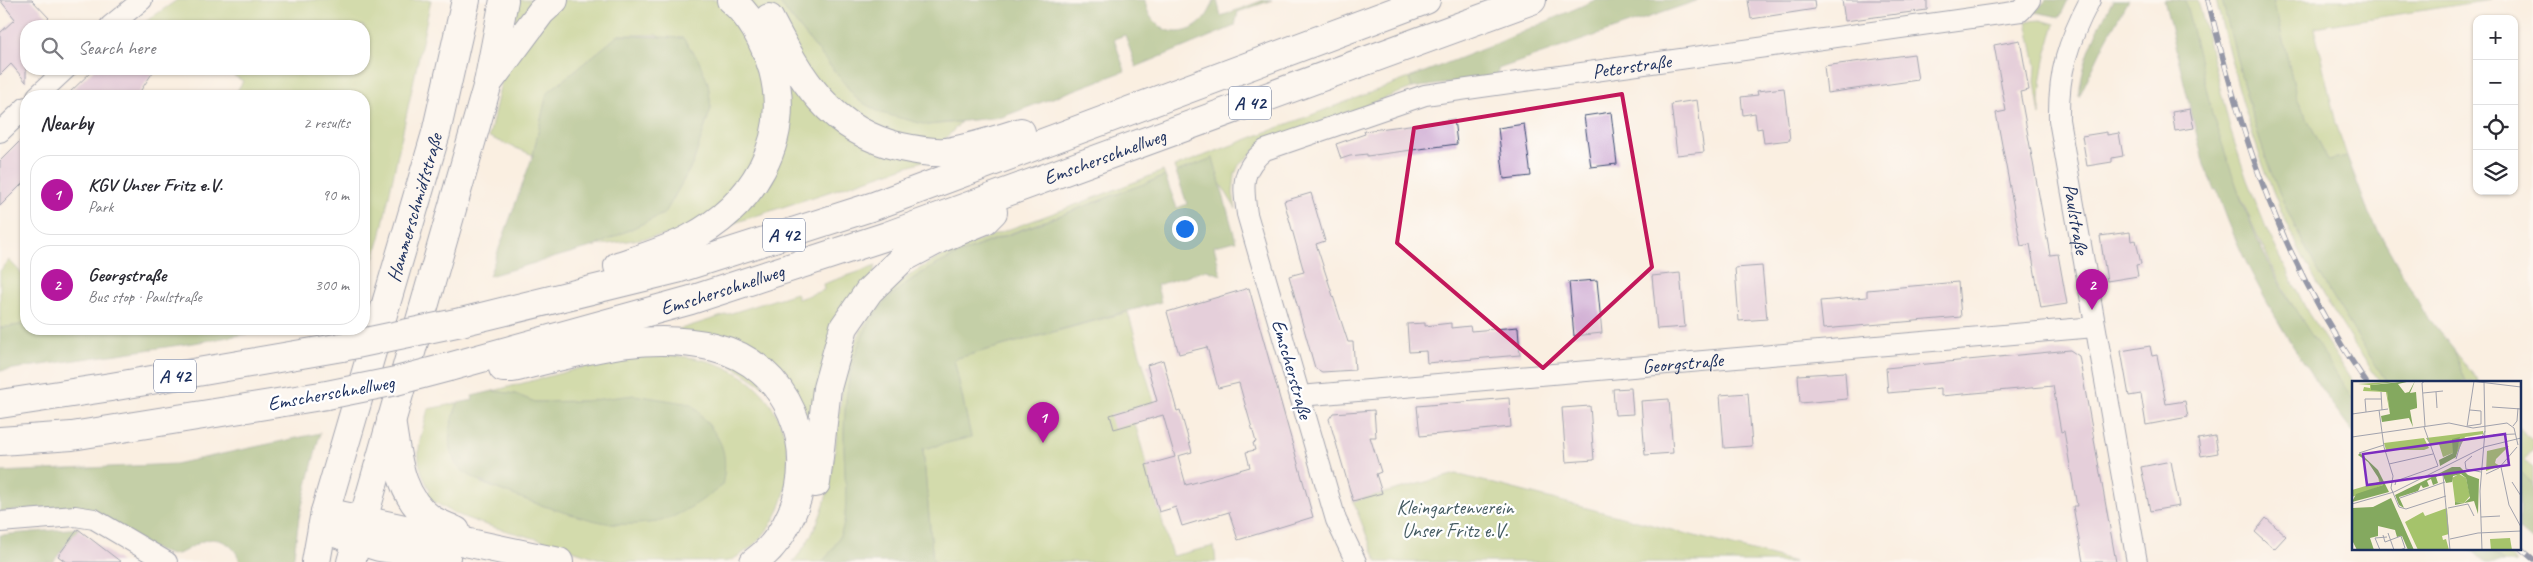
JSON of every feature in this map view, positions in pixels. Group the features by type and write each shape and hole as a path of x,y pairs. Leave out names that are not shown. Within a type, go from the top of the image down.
{"main road":[{"name":"Hammerschmidtstraße","path":"356,540 488,83 504,0"},
{"path":"488,83 541,12 554,0"},
{"path":"462,322 525,293 652,255 689,239 717,222 741,200 759,175 773,145 778,118 776,83 767,50 753,24 731,0"},
{"path":"757,0 810,89 853,129 886,143 912,149 944,152 1048,124 1098,123"},
{"name":"Emscherschnellweg","path":"0,404 342,347 462,322 677,269 874,206 1049,139 1098,123 1426,0"},
{"name":"Emscherschnellweg","path":"0,441 72,436 327,395 396,381 691,300 887,236 1532,0"},
{"name":"Hammerschmidtstraße","path":"316,562 324,520 436,133 462,4"},
{"path":"774,562 786,550 804,524 815,493 826,388 844,327 868,291 904,258 941,238 985,220 1022,186"},
{"path":"449,367 513,368 605,345 640,341 670,341 716,347 754,366 769,378 791,409 799,431 803,463 801,484 786,526 774,543 754,562"},
{"path":"392,420 398,461 406,490 416,506 478,553"},
{"path":"324,520 356,540 379,547 446,557"},
{"path":"356,540 559,562"},
{"path":"414,562 478,553"}],"street":[{"path":"117,20 142,0"},
{"name":"Peterstraße","path":"1246,173 1252,160 1265,150 1425,95 2021,11 2030,0"},
{"name":"Paulstraße","path":"2090,0 2067,47 2062,68 2058,104 2060,131 2137,562"},
{"path":"43,90 60,75"},
{"path":"0,132 20,113"},
{"name":"Emscherstraße","path":"1246,173 1243,186 1247,214 1336,520 1356,562"},
{"name":"Georgstraße","path":"1300,396 2095,327"},
{"path":"0,522 75,516 94,519 167,562"}],"highlighted area":[{"path":"1622,94 1652,267 1543,368 1397,243 1414,128"}],"green space":[{"path":"177,0 431,0 380,238 370,271 370,90 238,90 243,81 232,75 370,75 370,20 148,20"},
{"path":"519,0 777,0 858,100 927,125 961,122 926,160 725,226 595,246 665,213 693,163 711,108 708,83 657,35 619,35 547,93 533,155 489,137"},
{"path":"777,0 1145,0 1149,13 1156,23 1165,29 1176,32 1198,25 1207,15 1214,0 1217,0 1221,16 1264,0 1272,0 1238,12 1235,26 1136,67 1125,35 1114,39 1125,71 1002,117 927,125 881,113 858,100"},
{"path":"1595,0 1699,0 1498,69 1498,77 1412,88 1409,78 1493,45"},
{"path":"2046,0 2068,0 2060,17 2035,12"},
{"path":"2113,0 2128,0 2104,44 2079,97 2083,71 2091,47"},
{"path":"2164,0 2185,0 2213,117 2243,205 2263,252 2284,292 2352,398 2352,431 2313,377 2274,316 2241,252 2217,190 2215,190 2204,165"},
{"path":"2185,0 2198,0 2231,132 2247,180 2267,230 2308,313 2352,381 2352,399 2309,333 2271,265 2240,194 2226,156 2201,74"},
{"path":"2216,0 2222,0 2257,130 2271,172 2295,227 2323,280 2386,381 2379,381 2352,341 2314,278 2281,211 2261,159 2229,53"},
{"path":"2222,0 2273,0 2297,98 2328,160 2347,156 2369,214 2424,312 2454,350 2466,381 2386,381 2323,280 2295,227 2271,172 2244,87"},
{"path":"2273,0 2491,0 2314,27 2336,123 2347,156 2328,160 2297,98"},
{"path":"2041,20 2055,24 2043,69 2040,115 2035,82 2036,66 2027,21"},
{"path":"619,35 683,38 698,59 708,83 711,108 693,163 665,213 595,246 489,276 533,155 547,93"},
{"path":"1409,78 1412,88 1262,144 1239,165 1235,174 1233,193 1236,209 1220,183 1213,158 1176,172 1174,167"},
{"path":"1213,158 1236,241 1214,246 1221,275 1206,270 1157,285 1161,302 954,359 971,437 923,449 933,562 822,562 836,544 844,523 846,494 844,443 847,395 855,356 868,325 888,300 913,279 943,262 980,246 1165,176 1177,208 1187,204 1176,172"},
{"path":"1163,171 1165,176 980,245 943,261 913,279 888,300 868,325 855,356 847,395 844,443 846,505 841,534 833,549 822,562 793,562 807,543 817,524 824,504 833,463 841,398 850,358 864,325 883,299 905,278 932,261 962,247"},
{"path":"9,260 20,272 20,325 0,328 0,271"},
{"path":"876,266 812,448 800,410 677,330 796,293 798,299 824,290 823,284"},
{"path":"1128,312 1154,402 1131,409 1172,556 1214,546 1216,562 933,562 923,449 971,437 954,359"},
{"path":"20,325 20,335 241,335 0,371 0,328"},
{"path":"2454,350 2478,381 2466,381"},
{"path":"652,355 693,358 732,370 755,386 772,406 783,429 788,455 787,480 781,505 769,528 752,547 729,561 608,561 485,525 439,505 425,495 430,490 421,469 419,450 428,409 458,403 451,422 481,483 544,506 614,524 657,522 584,401 535,402 515,394 493,391 599,363"},
{"path":"493,391 515,394 535,402 584,401 634,395 692,404 714,432 723,450 724,472 722,486 672,517 640,524 600,522 556,510 504,492 465,473 456,464 450,449 451,426 458,403 473,400 472,396"},
{"path":"2520,429 2533,440 2533,450 2524,460 2533,468 2533,484 2520,471"},
{"path":"320,433 299,518 293,562 240,562 231,547 226,543 215,540 203,541 184,551 171,555 43,508 0,512 0,472 175,464"},
{"path":"2520,471 2533,484 2533,541 2520,530"},
{"name":"Kleingartenverein Unser Fritz e.V.","path":"1456,474 1795,562 1377,562 1353,501"},
{"path":"79,528 53,562 0,562 0,535"},
{"path":"2468,550 2490,550 2504,562 2485,562 2474,552"},
{"path":"2490,550 2503,550 2517,562 2504,562"}],"building":[{"path":"0,0 32,0 49,18 47,20 20,20 20,75 11,64 0,75 0,33 15,19"},
{"path":"1748,0 1814,0 1815,9 1751,19"},
{"path":"1842,0 1927,0 1927,10 1845,21"},
{"path":"2020,40 2029,90 2020,92 2050,255 2058,254 2067,304 2041,308 2030,244 2021,246 1996,113 2006,111 1994,45"},
{"path":"1914,54 1918,80 1827,93 1824,66"},
{"path":"20,75 26,75 26,82"},
{"path":"88,75 151,75 141,90 72,90"},
{"path":"1784,88 1790,140 1764,143 1762,128 1757,129 1755,113 1743,115 1741,97 1758,95 1757,91"},
{"path":"1697,100 1704,152 1677,155 1671,104"},
{"path":"2190,109 2194,128 2175,131 2172,112"},
{"path":"1611,112 1617,164 1591,167 1584,116"},
{"path":"1454,119 1457,144 1367,156 1367,154 1350,156 1341,159 1336,144 1365,134 1364,131"},
{"path":"1524,124 1531,176 1504,179 1498,128"},
{"path":"2107,132 2107,135 2119,133 2123,156 2112,158 2112,162 2087,166 2082,136"},
{"path":"20,141 20,186 0,206 0,161"},
{"path":"1311,193 1325,241 1316,244 1348,342 1353,342 1355,370 1322,372 1315,368 1289,276 1304,272 1284,201"},
{"path":"2130,232 2131,241 2136,240 2141,264 2136,265 2138,276 2107,281 2100,236"},
{"path":"1762,266 1767,319 1739,321 1735,268"},
{"path":"1680,273 1685,327 1657,329 1652,276"},
{"path":"1597,280 1602,333 1574,336 1569,282"},
{"path":"1958,282 1961,317 1823,329 1820,301 1867,297 1867,290"},
{"path":"1249,288 1313,517 1238,540 1229,512 1182,526 1176,507 1159,512 1146,465 1175,457 1163,415 1114,429 1110,415 1157,401 1147,365 1163,360 1177,411 1180,410 1192,452 1178,456 1186,485 1250,467 1246,452 1255,450 1253,443 1256,442 1239,383 1218,388 1207,347 1179,354 1167,312"},
{"path":"1425,323 1425,326 1451,323 1451,328 1470,326 1471,331 1518,327 1520,355 1427,363 1426,351 1409,352 1407,324"},
{"path":"2150,346 2152,356 2157,355 2166,404 2185,401 2188,417 2146,425 2141,394 2129,396 2121,351"},
{"path":"2070,350 2079,356 2116,562 2083,562 2073,506 2077,506 2064,431 2061,432 2053,386 1941,396 1941,388 1888,393 1886,368"},
{"path":"1845,372 1847,399 1800,403 1798,375"},
{"path":"1631,388 1633,414 1615,415 1613,389"},
{"path":"1748,393 1752,446 1724,448 1720,395"},
{"path":"1509,398 1511,427 1420,436 1417,406"},
{"path":"1669,399 1673,453 1645,455 1641,401"},
{"path":"1590,406 1594,460 1566,462 1562,408"},
{"path":"1374,410 1376,437 1370,437 1381,472 1376,474 1382,493 1353,501 1329,419 1333,413"},
{"path":"2215,436 2218,453 2201,456 2198,439"},
{"path":"2171,461 2179,506 2150,511 2141,467"},
{"path":"2266,518 2286,536 2274,549 2255,532"},
{"path":"78,529 121,562 66,562 58,556"}],"railway":[{"path":"2208,0 2236,103 2268,199 2310,291 2365,381"},
{"path":"2520,548 2533,559"}],"place":[{"name":"Georgstraße","path":"2092,310"},
{"name":"KGV Unser Fritz e.V.","path":"1043,443"}]}
